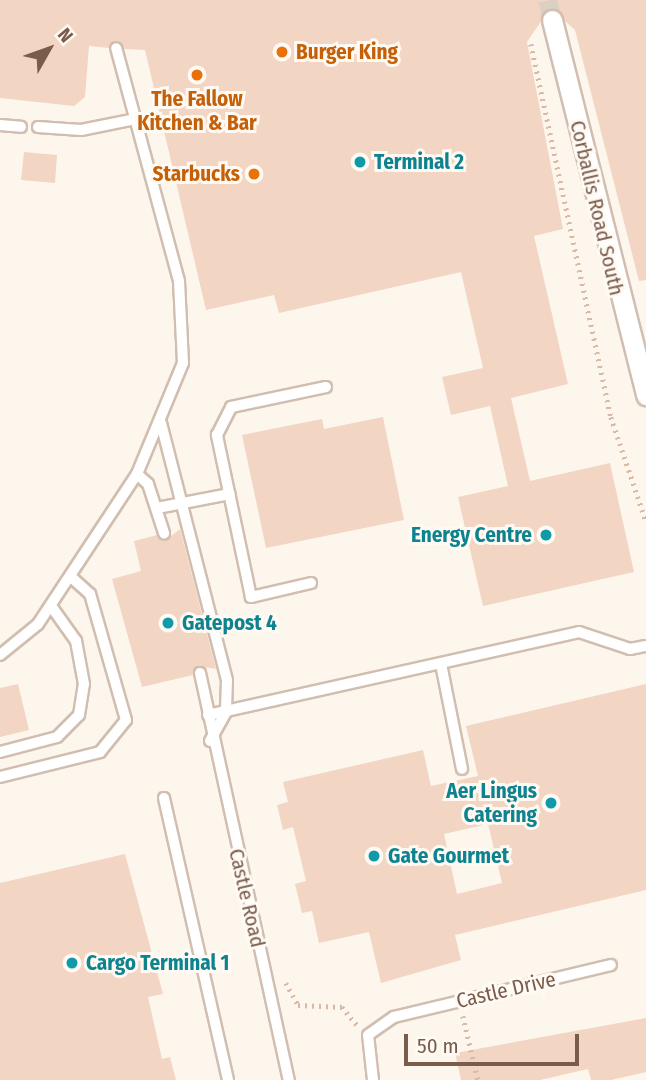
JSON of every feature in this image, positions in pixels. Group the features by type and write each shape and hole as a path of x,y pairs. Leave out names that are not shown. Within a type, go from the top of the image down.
{"street":[{"name":"Corballis Road South","path":"552,20 646,395"}],"lane":[{"path":"0,655 51,606 137,474 161,422 183,363 185,319 116,48"},
{"path":"37,127 81,130 135,118"},
{"path":"0,125 21,127"},
{"path":"311,583 251,597 217,435 231,407 326,387"},
{"path":"161,422 227,680 226,712 210,741"},
{"path":"137,474 157,508 164,533"},
{"path":"157,508 230,494"},
{"path":"0,777 100,752 126,720 90,594 71,577"},
{"path":"0,752 57,737 79,715 84,684 76,641 65,618 51,606"},
{"path":"208,715 579,632 630,649 646,646"},
{"path":"441,664 462,769"},
{"name":"Castle Road","path":"200,673 210,741 289,1080"},
{"path":"164,798 228,1080"},
{"name":"Castle Drive","path":"368,1035 394,1017 611,965"},
{"path":"368,1035 373,1080"}],"path":[{"path":"531,44 611,417 646,521"},
{"path":"267,985 285,981 298,1005 342,1007 368,1035"},
{"path":"459,1001 478,1080"}],"building":[{"name":"Terminal 2","path":"0,0 646,0 646,280 639,281 575,30 550,8 527,42 563,229 534,236 568,384 511,398 530,481 610,463 634,572 483,606 458,497 508,486 490,406 451,415 442,377 483,368 461,272 279,313 274,295 206,310 145,50 124,49 117,41 109,48 89,46 85,97 74,106 0,98"},
{"path":"24,152 57,155 55,183 21,180"},
{"path":"383,417 404,520 266,548 242,435 322,419 324,429"},
{"name":"Gatepost 4","path":"180,529 216,669 198,666 193,675 142,687 112,579 141,571 134,541 157,535 166,540"},
{"path":"18,684 29,730 0,737 0,688"},
{"path":"646,684 646,890 455,935 461,960 381,983 369,932 319,943 312,911 302,913 295,884 306,881 293,827 283,830 277,805 288,802 283,782 423,750 431,786 478,776 466,726","holes":["488,824 502,883 457,894 444,834"]},
{"name":"Cargo Terminal 1","path":"125,854 163,994 148,997 162,1059 170,1057 176,1080 0,1080 0,883"},
{"path":"646,1018 646,1072 611,1080 591,1080 588,1069 540,1080 461,1080 455,1053"}],"tunnel":[{"path":"548,0 552,20"}],"place":[{"name":"Burger King","path":"282,52"},
{"name":"The Fallow Kitchen & Bar","path":"197,75"},
{"name":"Terminal 2","path":"360,162"},
{"name":"Starbucks","path":"254,174"},
{"name":"Energy Centre","path":"546,535"},
{"name":"Gatepost 4","path":"168,623"},
{"name":"Aer Lingus Catering","path":"551,803"},
{"name":"Gate Gourmet","path":"374,856"},
{"name":"Cargo Terminal 1","path":"72,963"}]}
